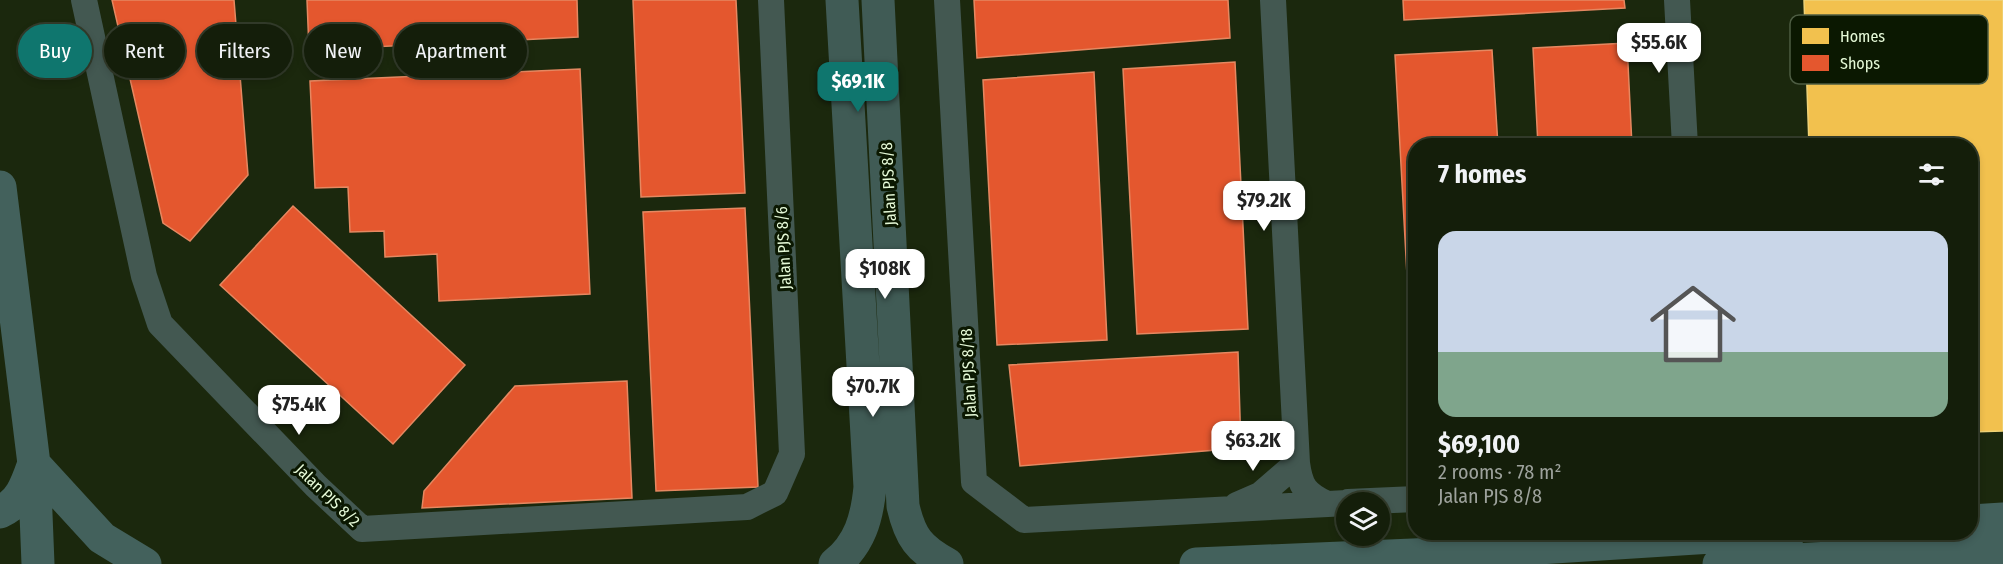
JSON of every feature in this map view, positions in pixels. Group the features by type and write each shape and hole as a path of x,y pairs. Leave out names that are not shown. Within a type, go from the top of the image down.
{"highway":[{"path":"0,187 34,464 38,564"},
{"path":"0,512 9,508 25,491 34,464"},
{"path":"34,464 102,538 145,564"},
{"path":"1978,521 2003,519"},
{"path":"1196,564 1460,553 1664,540"},
{"path":"1719,564 2003,549"}],"street":[{"name":"Jalan PJS 8/2","path":"84,0 144,276 160,324 316,486 362,529 747,507 775,493"},
{"name":"Jalan PJS 8/6","path":"771,0 792,454 775,493"},
{"path":"834,564 858,538 867,518 870,487 842,0"},
{"name":"Jalan PJS 8/8","path":"878,0 903,506 908,528 918,543 947,564"},
{"name":"Jalan PJS 8/18","path":"947,0 974,482 1024,520 1336,503"},
{"path":"1273,0 1300,482 1312,497 1336,502"},
{"path":"1677,0 1685,138"},
{"name":"Jalan PJS 8/18","path":"1226,509 1260,495 1298,463"},
{"name":"Jalan PJS 8/18","path":"1390,500 1408,499"}],"building: Homes":[{"path":"1804,0 2003,0 2003,431 1978,432 1978,138 1809,138 1807,84 1988,84 1988,15 1805,15"}],"building: Shops":[{"path":"112,0 234,0 236,24 197,24 197,78 240,78 248,175 190,241 163,223 130,78 185,78 185,24 117,24"},
{"path":"307,0 577,0 578,37 527,39 527,24 394,24 394,46 382,46 382,24 308,24"},
{"path":"633,0 736,0 745,193 641,197"},
{"path":"974,0 1228,0 1230,38 977,58"},
{"path":"1403,0 1624,0 1625,8 1404,20"},
{"path":"1627,43 1632,138 1538,138 1533,48"},
{"path":"1492,50 1498,138 1408,138 1408,294 1395,55"},
{"path":"1235,62 1248,329 1137,334 1123,69"},
{"path":"580,69 590,294 439,301 437,254 385,257 384,231 350,232 348,187 315,188 310,81 394,77 527,78 527,71"},
{"path":"1094,72 1107,340 997,345 983,80"},
{"path":"293,206 465,365 393,444 220,285"},
{"path":"745,208 758,487 656,491 643,212"},
{"path":"1238,352 1241,448 1020,466 1009,365"},
{"path":"627,381 632,498 422,508 424,491 515,386"}]}
